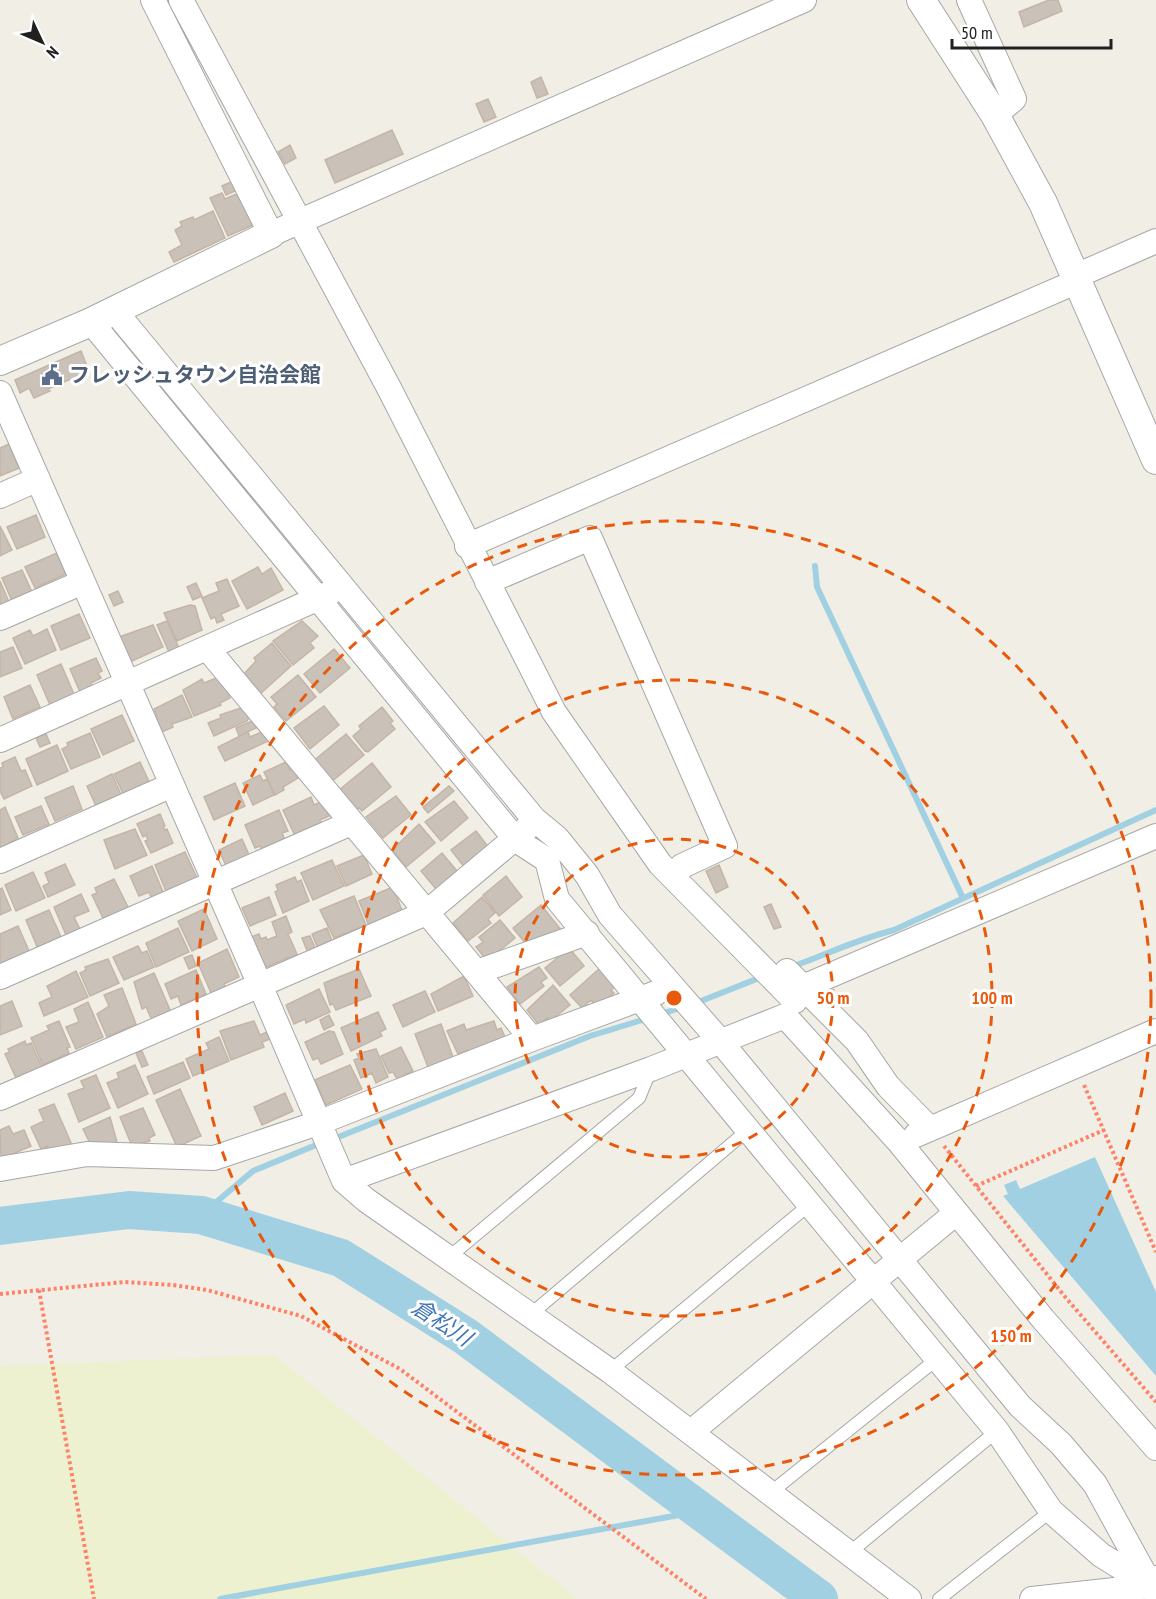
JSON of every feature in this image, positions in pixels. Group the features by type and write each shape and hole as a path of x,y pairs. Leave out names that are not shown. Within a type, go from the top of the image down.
{"street":[{"path":"153,0 271,234"},
{"path":"181,0 389,387 467,546 493,580 569,706 682,866 794,1001 956,1214 1042,1319 1156,1448"},
{"path":"0,361 102,316 298,220 804,0"},
{"path":"921,0 995,115 1043,203 1156,460"},
{"path":"969,0 1014,99 995,115"},
{"path":"467,546 1077,278 1156,241"},
{"path":"102,316 343,588 534,819 557,838 587,875 610,915 720,1042 1020,1406 1061,1444 1095,1484 1149,1588"},
{"path":"102,316 316,599 516,840 548,860 557,899 688,1054 997,1431 1051,1511 1101,1555 1149,1588"},
{"path":"0,393 216,883 344,1181 448,1258 610,1371 909,1599"},
{"path":"0,495 38,479"},
{"path":"493,580 590,538 725,846 682,866"},
{"path":"493,580 554,712 660,864 794,1001 857,1041 888,1086 930,1129"},
{"path":"0,618 83,582"},
{"path":"0,740 343,588"},
{"path":"207,648 532,1039"},
{"path":"0,861 172,785"},
{"path":"0,1098 426,913 516,840 534,819"},
{"path":"0,977 351,823"},
{"path":"344,1181 720,1042 794,1001 1156,836"},
{"path":"557,899 587,875"},
{"path":"477,972 587,933"},
{"path":"0,1169 87,1154 214,1158 318,1123 532,1039 642,1000 672,986"},
{"path":"900,1143 1156,1031"},
{"path":"691,1432 956,1214"},
{"path":"1032,1599 1149,1588"}],"lane":[{"path":"448,1258 639,1098 651,1069"},
{"path":"530,1315 748,1129"},
{"path":"610,1371 810,1204"},
{"path":"770,1493 937,1359"},
{"path":"849,1553 997,1431"},
{"path":"939,1599 1051,1511"}],"path":[{"path":"1076,1066 1156,1252"},
{"path":"930,1129 1066,1298 1156,1402"},
{"path":"976,1186 1104,1130"},
{"path":"0,1294 125,1282 173,1285 207,1290 301,1316 400,1369 706,1599"},
{"path":"39,1290 94,1599"}],"green space":[{"path":"274,1355 577,1599 0,1599 0,1366"}],"water":[{"path":"1095,1157 1156,1292 1156,1376 1003,1196 1008,1194 1004,1185 1016,1180 1020,1189"}],"building":[{"path":"1049,0 1058,0 1062,11 1024,27 1019,12"},
{"path":"541,77 548,94 537,98 531,82"},
{"path":"488,99 496,117 484,122 476,104"},
{"path":"392,130 403,154 335,183 325,160"},
{"path":"290,145 296,158 285,164 278,152"},
{"path":"233,181 237,190 226,195 222,186"},
{"path":"241,192 255,224 228,236 210,198 222,193 225,199"},
{"path":"213,211 225,238 174,262 169,252 182,245 175,230 182,226 180,222 193,217 194,220"},
{"name":"フレッシュタウン自治会館","path":"81,351 89,371 48,389 50,391 34,398 29,388 20,393 15,380"},
{"path":"9,444 19,468 0,476 0,448"},
{"path":"36,515 45,537 17,549 7,527"},
{"path":"0,526 12,550 0,556"},
{"path":"57,553 66,574 35,588 25,567"},
{"path":"258,567 262,574 271,568 283,590 247,609 232,581"},
{"path":"22,570 32,592 12,601 2,578"},
{"path":"227,579 239,606 221,614 224,620 217,623 215,617 211,619 202,598 219,591 216,583"},
{"path":"0,581 9,602 0,606"},
{"path":"196,583 202,596 193,600 187,587"},
{"path":"118,591 123,602 114,606 109,595"},
{"path":"190,605 195,606 202,630 177,641 164,613"},
{"path":"79,614 90,638 61,650 51,626"},
{"path":"167,621 179,648 169,652 157,625"},
{"path":"302,621 318,636 310,643 314,648 293,665 273,641"},
{"path":"153,625 163,647 130,662 119,637"},
{"path":"47,629 56,650 25,664 13,638 30,630 33,636"},
{"path":"272,643 291,666 259,695 243,675 256,661 254,658"},
{"path":"13,647 22,668 0,677 0,652"},
{"path":"334,649 350,668 320,693 304,674"},
{"path":"96,658 102,671 98,673 101,678 91,683 93,687 80,692 70,669"},
{"path":"61,664 74,694 50,705 37,675"},
{"path":"298,675 316,697 286,721 274,707 277,704 271,697"},
{"path":"219,677 229,690 227,691 230,698 220,703 221,705 194,716 183,690 202,679 204,683"},
{"path":"30,685 40,707 13,719 4,697"},
{"path":"182,695 192,717 172,724 173,727 164,731 159,731 153,718 157,716 154,709"},
{"path":"324,706 339,725 310,749 294,728"},
{"path":"244,707 249,718 247,721 214,736 208,723 221,718 220,715"},
{"path":"382,707 393,721 390,723 395,729 368,752 365,751 353,736 361,729 359,726"},
{"path":"122,715 134,741 103,755 91,729"},
{"path":"257,719 260,726 239,736 236,728"},
{"path":"264,731 268,741 225,761 218,747 248,732 250,737"},
{"path":"90,733 100,757 71,769 62,749 68,746 67,743"},
{"path":"46,734 50,743 40,747 36,738"},
{"path":"346,734 364,755 330,783 312,762"},
{"path":"57,745 68,771 37,785 26,759"},
{"path":"15,757 21,771 25,770 32,786 4,799 0,791 0,768 3,767 2,763"},
{"path":"140,762 151,786 125,798 114,774"},
{"path":"286,762 290,770 294,768 298,778 275,795 264,772"},
{"path":"372,763 391,787 362,811 359,808 355,810 339,790"},
{"path":"112,774 122,797 97,808 87,786"},
{"path":"260,775 263,781 267,779 274,795 253,805 243,783"},
{"path":"235,783 245,806 214,820 204,797"},
{"path":"73,786 82,809 55,821 45,798"},
{"path":"449,786 454,791 428,813 423,807"},
{"path":"396,796 411,815 383,838 366,817"},
{"path":"311,797 314,805 323,801 329,816 320,820 324,828 297,840 283,810"},
{"path":"454,801 468,818 441,841 425,822"},
{"path":"41,806 49,824 23,835 15,817"},
{"path":"5,807 18,838 0,849 0,810"},
{"path":"279,810 288,831 282,833 286,842 263,852 260,846 255,848 245,825"},
{"path":"160,814 165,826 163,827 167,829 173,843 151,853 145,841 148,840 146,835 143,837 137,824"},
{"path":"419,824 435,843 406,867 392,850"},
{"path":"135,829 147,855 115,869 104,840"},
{"path":"476,831 490,849 465,868 451,850"},
{"path":"242,839 250,857 227,868 219,850"},
{"path":"185,852 197,878 168,896 155,865"},
{"path":"442,853 457,871 436,889 421,871"},
{"path":"364,855 372,874 346,886 337,866"},
{"path":"332,860 344,886 313,900 301,873"},
{"path":"65,864 75,885 48,897 43,886 49,883 45,873"},
{"path":"719,865 728,887 716,893 706,871"},
{"path":"152,866 164,894 152,899 149,892 139,896 130,876"},
{"path":"33,872 45,898 16,911 5,885"},
{"path":"506,876 522,897 499,916 483,895"},
{"path":"295,877 297,882 301,880 309,901 283,913 275,892 278,890 276,885"},
{"path":"114,879 129,909 113,919 111,915 103,918 92,895 97,893 95,888"},
{"path":"393,887 403,913 369,926 359,901"},
{"path":"2,888 11,910 0,915 0,889"},
{"path":"81,894 89,911 74,917 80,929 66,935 54,907"},
{"path":"354,896 366,925 334,938 320,910"},
{"path":"269,897 276,915 250,926 242,908"},
{"path":"482,897 495,913 488,919 491,923 468,941 453,923"},
{"path":"771,904 781,927 774,929 764,907"},
{"path":"541,905 562,931 536,944 533,939 526,944 513,928"},
{"path":"204,909 217,939 192,951 178,921"},
{"path":"49,910 62,939 38,949 26,920"},
{"path":"286,916 292,932 288,934 297,954 264,968 251,937 259,934 261,939 266,937 267,940 277,936 272,922"},
{"path":"500,920 515,938 487,961 476,947 483,942 479,937"},
{"path":"18,926 30,953 0,966 0,934"},
{"path":"178,928 189,952 156,967 146,943"},
{"path":"327,928 333,943 318,949 312,934"},
{"path":"310,936 316,950 308,953 302,938"},
{"path":"138,946 142,953 147,951 154,967 124,980 113,957"},
{"path":"569,948 584,966 560,986 545,968"},
{"path":"227,949 239,977 224,984 226,989 212,995 198,963"},
{"path":"192,955 196,966 189,969 184,958"},
{"path":"108,959 119,983 90,996 80,973 86,970 85,967"},
{"path":"539,967 547,978 541,982 544,986 520,1004 507,987"},
{"path":"600,968 614,983 615,987 611,990 614,993 603,1003 600,1000 595,1005 591,1000 582,1008 570,995"},
{"path":"359,969 371,996 336,1010 333,1004 330,1005 324,983"},
{"path":"196,970 206,994 181,1005 178,996 171,999 165,984"},
{"path":"76,971 88,997 44,1016 39,1003 52,997 47,986"},
{"path":"154,973 171,1012 152,1020 146,1007 142,1009 134,982"},
{"path":"464,976 473,996 438,1011 431,994"},
{"path":"553,985 570,1005 549,1022 547,1018 539,1025 527,1010"},
{"path":"122,988 136,1024 107,1037 97,1014 109,1006 104,995"},
{"path":"319,989 330,1012 306,1023 305,1019 294,1024 286,1005"},
{"path":"425,991 435,1012 403,1027 393,1005"},
{"path":"12,1001 22,1026 0,1035 0,1006"},
{"path":"88,1002 103,1037 76,1049 66,1027 79,1022 74,1009"},
{"path":"378,1012 386,1029 380,1032 382,1036 351,1051 341,1028"},
{"path":"329,1015 334,1025 324,1030 320,1020"},
{"path":"59,1021 70,1047 67,1048 69,1053 43,1065 31,1038 49,1030 47,1026"},
{"path":"254,1021 260,1035 267,1032 270,1039 262,1042 264,1047 231,1060 220,1031"},
{"path":"494,1021 497,1030 501,1028 505,1037 469,1054 467,1050 458,1054 447,1031 464,1024 466,1030"},
{"path":"441,1024 453,1057 448,1059 449,1062 428,1067 415,1034"},
{"path":"329,1031 334,1032 343,1054 321,1064 318,1058 313,1060 305,1042"},
{"path":"219,1037 229,1061 193,1076 186,1059 209,1049 206,1043"},
{"path":"25,1041 26,1045 31,1043 42,1067 16,1078 5,1054 10,1052 8,1049"},
{"path":"401,1047 413,1071 397,1079 393,1072 389,1073 381,1056"},
{"path":"376,1049 388,1077 376,1083 372,1073 361,1078 354,1060 359,1058 357,1054"},
{"path":"142,1051 148,1065 142,1067 136,1053"},
{"path":"183,1062 190,1078 154,1094 147,1077"},
{"path":"135,1065 148,1094 118,1108 107,1083 119,1078 117,1073"},
{"path":"350,1065 362,1089 326,1105 315,1080"},
{"path":"96,1075 110,1108 79,1122 68,1094 84,1088 81,1081"},
{"path":"180,1089 201,1136 177,1147 156,1100"},
{"path":"285,1093 293,1111 262,1125 254,1107"},
{"path":"54,1104 72,1145 50,1152 47,1146 41,1149 31,1127 44,1121 39,1110"},
{"path":"143,1108 155,1135 149,1138 150,1141 132,1146 120,1117"},
{"path":"110,1117 117,1142 93,1149 83,1129"},
{"path":"9,1126 13,1134 24,1130 31,1146 1,1159 0,1130"}],"waterway":[{"path":"815,566 817,587 962,896"},
{"path":"791,967 855,942 894,930 1156,810"},
{"path":"696,1003 764,976"},
{"path":"658,1015 683,1007"},
{"path":"331,1140 590,1036 649,1018"},
{"path":"201,1215 253,1171 321,1143"},
{"name":"倉松川","path":"0,1226 129,1210 201,1215 341,1258 465,1336 819,1599"},
{"path":"220,1599 701,1511"}],"place":[{"name":"フレッシュタウン自治会館","path":"52,375"}]}
